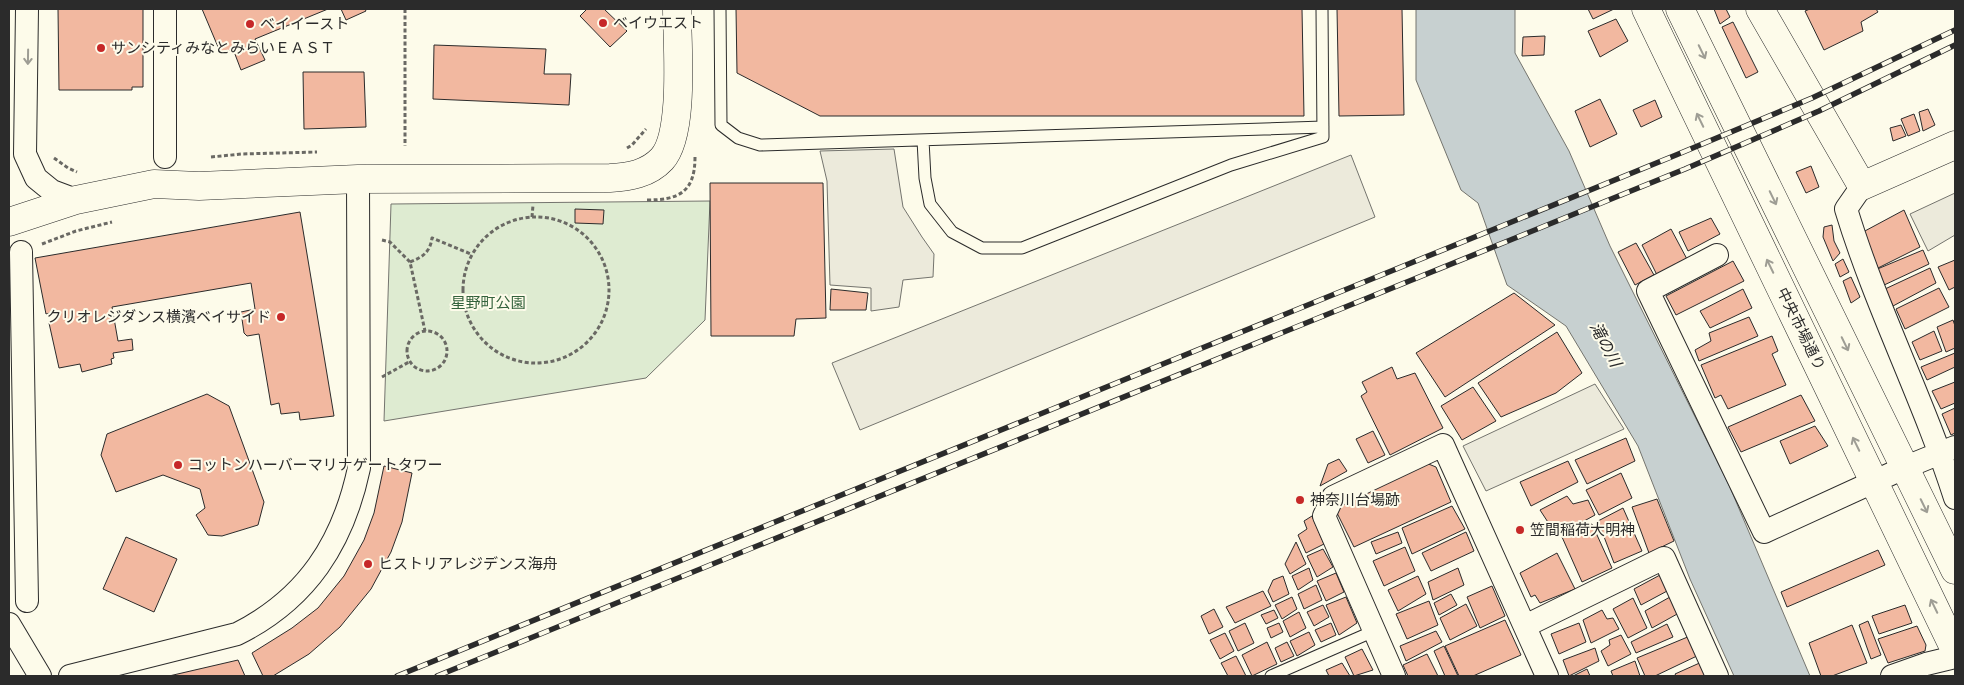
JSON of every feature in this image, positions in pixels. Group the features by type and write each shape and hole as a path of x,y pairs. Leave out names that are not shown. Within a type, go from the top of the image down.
{"street":[{"path":"28,9 26,154 36,178 52,191 76,200"},
{"path":"165,9 165,158"},
{"path":"9,222 76,200 154,184 199,186 358,179 610,178 629,176 649,169 666,154 676,128 678,110 677,9"},
{"name":"中央市場通り","path":"1646,9 1955,650"},
{"path":"1680,9 1955,570"},
{"path":"1760,9 1862,186"},
{"path":"1955,145 1862,186 1846,209 1860,256 1948,450 1955,498"},
{"path":"70,676 223,638 244,631 277,609 294,594 314,573 330,550 353,496 359,468 358,179"},
{"path":"22,252 27,601"},
{"path":"1717,255 1648,291 1764,532 1906,467 1948,450"},
{"path":"1394,676 1324,516 1333,497 1442,445 1547,676"},
{"path":"1524,626 1664,558 1717,676"},
{"path":"9,624 40,676"},
{"path":"1892,676 1926,664 1955,657"}],"lane":[{"path":"720,9 721,125 738,138 760,145 1322,127"},
{"path":"923,140 925,178 930,204 952,232 982,248 1022,248 1231,165 1323,137 1322,9"},
{"path":"1271,676 1374,631"}],"path":[{"path":"405,9 405,146"},
{"path":"625,149 632,145 649,126"},
{"path":"49,151 53,158 68,168 83,174"},
{"path":"210,157 242,154 322,152"},
{"path":"532,199 532,217"},
{"path":"532,217 556,220 579,231 596,248 607,270 610,295 604,319 592,339 573,354 550,362 526,364 504,357 484,343 470,324 463,300 463,276 472,254 487,235 508,222 532,217"},
{"path":"22,252 76,231 115,221"},
{"path":"358,232 390,242 410,262 425,331"},
{"path":"410,262 423,257 431,247 432,238 472,254"},
{"path":"425,331 438,334 446,343 448,349 446,361 431,372 424,372 413,366 407,355 407,348 413,337 425,331"}],"green space":[{"name":"星野町公園","path":"710,201 705,320 646,378 384,421 391,204"}],"shaded area":[{"path":"894,149 903,207 934,254 933,277 903,280 899,307 871,311 871,288 830,285 827,181 820,151"},
{"path":"1351,155 1375,217 860,430 832,363"},
{"path":"1955,193 1955,235 1928,251 1910,214"},
{"path":"1595,384 1624,429 1486,491 1463,446"}],"water":[{"name":"滝の川","path":"1416,9 1515,9 1515,53 1569,151 1610,246 1729,485 1810,676 1734,676 1690,579 1638,446 1566,326 1507,285 1478,203 1461,190 1416,80"}],"building":[{"name":"サンシティみなとみらいＥＡＳＴ","path":"58,9 143,9 143,87 132,87 132,90 59,90"},
{"name":"ベイイースト","path":"202,9 328,9 255,39 265,60 241,70 233,49 221,54"},
{"name":"ベイイースト","path":"341,9 365,9 366,11 346,20"},
{"name":"ベイウエスト","path":"587,9 604,9 627,31 610,47 580,16"},
{"path":"736,9 1302,9 1304,116 820,116 737,73"},
{"path":"1337,9 1402,9 1404,115 1339,116"},
{"path":"1588,9 1614,9 1593,19"},
{"path":"1714,9 1726,9 1730,17 1720,24"},
{"path":"1810,9 1876,9 1878,12 1861,22 1863,31 1824,50 1805,11"},
{"path":"1616,19 1628,41 1600,57 1588,31"},
{"path":"1733,22 1758,72 1746,78 1722,27"},
{"path":"1545,36 1544,55 1522,56 1523,37"},
{"path":"434,45 546,49 544,74 571,74 569,105 433,99"},
{"path":"303,72 364,72 366,127 304,129"},
{"path":"1600,99 1617,134 1590,147 1575,111"},
{"path":"1655,100 1662,117 1641,127 1633,110"},
{"path":"1928,109 1935,125 1923,131 1919,112"},
{"path":"1914,114 1920,131 1908,136 1901,119"},
{"path":"1901,125 1906,136 1893,141 1890,128"},
{"path":"1811,166 1819,187 1806,193 1796,172"},
{"path":"710,183 823,183 826,318 796,319 794,336 711,336"},
{"path":"575,209 604,210 603,224 575,223"},
{"path":"1904,210 1920,247 1878,268 1863,232"},
{"name":"クリオレジダンス横濱ベイサイド","path":"300,212 334,416 300,420 299,412 281,414 279,403 271,405 259,334 247,336 244,333 241,312 255,309 251,283 112,307 118,341 132,339 133,350 113,353 112,364 82,372 80,364 59,368 49,323 56,320 55,312 46,314 35,258"},
{"path":"1711,218 1720,234 1688,251 1679,232"},
{"path":"1832,225 1834,241 1840,253 1833,261 1823,237 1824,227"},
{"path":"1671,229 1688,261 1658,277 1642,245"},
{"path":"1636,243 1654,275 1635,285 1618,252"},
{"path":"1923,250 1929,264 1882,286 1875,270"},
{"path":"1843,259 1849,272 1840,277 1835,264"},
{"path":"1955,260 1955,287 1949,290 1938,267"},
{"path":"1733,261 1744,281 1676,315 1666,296"},
{"path":"1930,268 1936,283 1893,306 1885,289"},
{"path":"1851,277 1860,297 1851,303 1843,281"},
{"path":"1939,288 1949,307 1905,329 1896,309"},
{"path":"831,289 868,293 866,310 830,310"},
{"path":"1743,289 1752,308 1710,328 1700,311"},
{"path":"1514,293 1555,325 1445,397 1416,353"},
{"path":"1749,317 1758,336 1699,361 1695,350 1711,341 1709,333"},
{"path":"1953,320 1955,326 1955,348 1946,352 1937,327"},
{"path":"1934,331 1942,351 1920,360 1912,342"},
{"path":"1557,332 1582,373 1556,393 1501,417 1478,383"},
{"path":"1772,336 1778,351 1772,354 1786,385 1728,409 1721,395 1715,398 1701,365"},
{"path":"1955,353 1955,367 1927,380 1921,367"},
{"path":"1392,367 1397,379 1415,373 1443,428 1390,455 1361,396 1367,392 1362,382"},
{"path":"1955,382 1955,403 1941,409 1932,391"},
{"path":"1473,387 1496,421 1462,440 1441,406"},
{"name":"コットンハーバーマリナゲートタワー","path":"207,394 229,406 264,502 258,525 222,536 208,535 196,515 205,508 200,489 163,475 116,492 101,455 107,434"},
{"path":"1801,395 1815,421 1741,452 1728,427"},
{"path":"1955,408 1955,433 1951,435 1942,414"},
{"path":"1815,426 1828,446 1790,464 1780,441"},
{"path":"1373,431 1385,455 1368,463 1356,439"},
{"path":"1626,438 1635,461 1587,484 1575,460"},
{"path":"1339,459 1347,471 1320,486 1328,464"},
{"path":"1568,461 1578,482 1531,506 1520,482"},
{"path":"1426,463 1436,467 1451,502 1354,547 1336,511 1340,502"},
{"name":"ヒストリアレジデンス海舟","path":"384,466 412,473 402,522 391,552 371,589 340,627 309,654 273,676 263,676 252,653 292,628 318,608 344,576 364,540 374,513"},
{"path":"1621,473 1632,498 1599,515 1586,490"},
{"path":"1567,496 1573,504 1588,500 1595,515 1557,536 1540,510"},
{"path":"1657,499 1674,541 1649,553 1632,507"},
{"path":"1452,506 1465,529 1412,554 1402,528"},
{"path":"1623,508 1642,551 1614,563 1598,521"},
{"path":"1312,516 1324,544 1306,553 1298,535 1307,529 1304,521"},
{"path":"1592,524 1612,568 1582,582 1562,537"},
{"path":"1398,532 1402,543 1376,554 1371,542"},
{"path":"1466,532 1474,551 1431,571 1422,553"},
{"path":"126,537 177,559 154,612 103,589"},
{"path":"1296,542 1306,564 1290,574 1285,564"},
{"path":"1405,547 1415,571 1384,586 1373,561"},
{"path":"1323,549 1333,567 1317,577 1307,556"},
{"path":"1878,550 1885,565 1787,607 1781,592"},
{"path":"1557,553 1575,589 1540,603 1535,595 1531,597 1520,573"},
{"path":"1309,568 1313,580 1298,590 1292,576"},
{"path":"1458,568 1464,585 1433,600 1428,582"},
{"path":"1336,573 1344,592 1326,601 1317,581"},
{"path":"1660,575 1669,590 1641,605 1634,589"},
{"path":"1283,576 1289,594 1273,602 1268,591 1273,580"},
{"path":"1418,576 1426,594 1398,611 1388,590"},
{"path":"1316,585 1322,600 1304,609 1298,594"},
{"path":"1492,586 1505,616 1480,628 1467,597"},
{"path":"1263,591 1271,606 1235,623 1226,607"},
{"path":"1451,594 1457,605 1439,615 1434,603"},
{"path":"1292,597 1297,609 1282,619 1275,605"},
{"path":"1346,597 1357,623 1339,635 1326,605"},
{"path":"1670,597 1679,613 1652,628 1645,611"},
{"path":"1633,598 1647,628 1628,638 1613,609"},
{"path":"1429,601 1438,625 1407,639 1396,614"},
{"path":"1466,604 1477,626 1450,640 1440,618"},
{"path":"1323,605 1329,617 1314,626 1307,612"},
{"path":"1905,605 1912,623 1879,634 1872,616"},
{"path":"1214,609 1223,627 1209,634 1201,616"},
{"path":"1274,610 1278,618 1266,624 1261,615"},
{"path":"1602,610 1607,619 1613,618 1619,629 1591,643 1583,620"},
{"path":"1299,612 1306,628 1290,637 1283,621"},
{"path":"1505,620 1521,655 1473,676 1459,676 1445,646"},
{"path":"1868,621 1881,655 1871,659 1859,625"},
{"path":"1245,623 1254,643 1238,651 1229,631"},
{"path":"1279,623 1283,632 1271,638 1267,628"},
{"path":"1331,623 1336,635 1321,642 1315,630"},
{"path":"1579,623 1586,642 1559,654 1551,634"},
{"path":"1667,624 1673,637 1636,653 1631,642"},
{"path":"1852,625 1867,663 1832,676 1821,676 1809,643"},
{"path":"1917,626 1926,645 1925,651 1888,663 1878,639"},
{"path":"1436,631 1442,642 1406,661 1400,646"},
{"path":"1309,632 1315,645 1297,656 1290,641"},
{"path":"1225,633 1234,651 1220,659 1210,640"},
{"path":"1621,635 1631,654 1608,666 1601,651 1610,645 1609,640"},
{"path":"1690,636 1699,655 1655,676 1645,676 1637,658"},
{"path":"1267,642 1277,664 1252,676 1242,655"},
{"path":"1287,642 1294,656 1281,662 1275,648"},
{"path":"1444,646 1458,676 1445,676 1434,651"},
{"path":"1595,648 1599,661 1569,676 1563,660"},
{"path":"1362,649 1373,670 1354,676 1345,657"},
{"path":"1427,654 1438,676 1408,676 1403,665"},
{"path":"1236,656 1246,676 1228,676 1221,663"},
{"path":"238,660 245,676 169,676"},
{"path":"1635,661 1640,676 1613,676 1611,671"},
{"path":"1704,661 1711,676 1676,676 1675,674"},
{"path":"1342,663 1350,676 1329,676 1326,670"},
{"path":"1587,669 1590,676 1573,676"}],"railway":[{"path":"397,676 1676,155 1812,98 1955,30"},
{"path":"437,676 1685,169 1819,111 1955,45"}],"place":[{"name":"ベイウエスト","path":"603,23"},
{"name":"ベイイースト","path":"250,24"},
{"name":"サンシティみなとみらいＥＡＳＴ","path":"101,48"},
{"name":"クリオレジダンス横濱ベイサイド","path":"281,317"},
{"name":"コットンハーバーマリナゲートタワー","path":"178,465"},
{"name":"神奈川台場跡","path":"1300,500"},
{"name":"笠間稲荷大明神","path":"1520,530"},
{"name":"ヒストリアレジデンス海舟","path":"368,564"}]}
